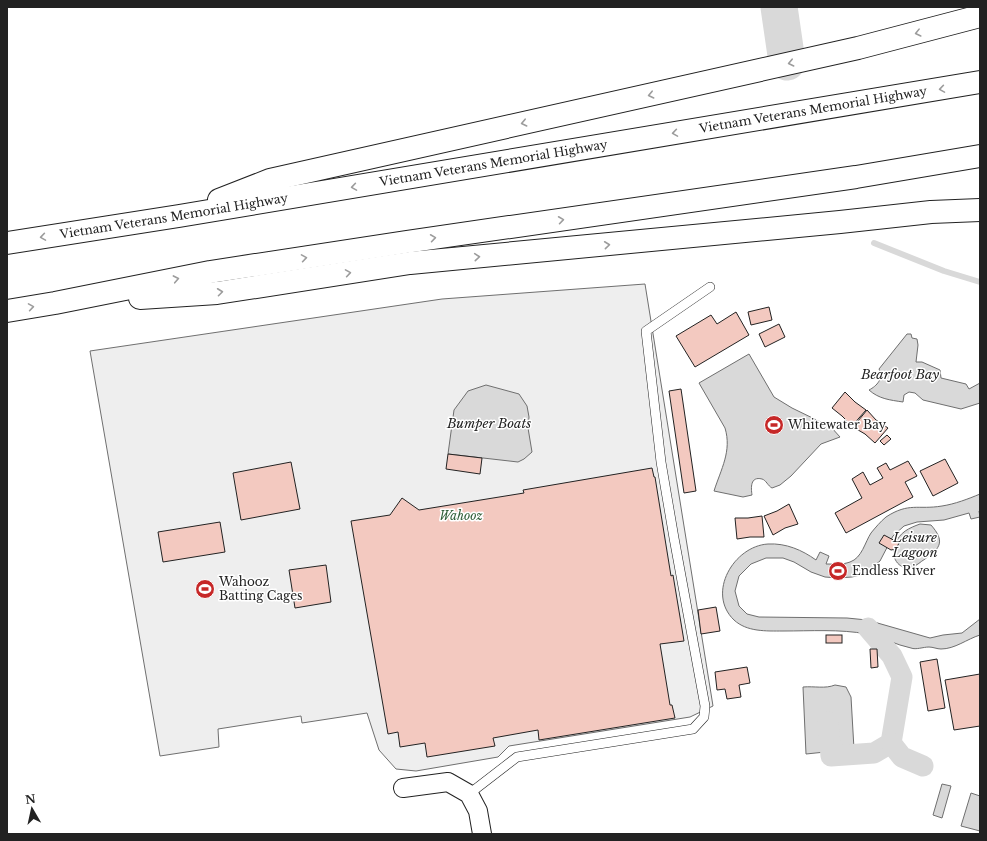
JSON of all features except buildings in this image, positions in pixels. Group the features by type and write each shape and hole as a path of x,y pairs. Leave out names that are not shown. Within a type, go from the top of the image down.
{"highway":[{"path":"179,216 270,180 851,50 980,16"},
{"name":"Vietnam Veterans Memorial Highway","path":"7,243 179,216 980,82"},
{"path":"7,311 210,272 856,177 980,156"},
{"path":"55,303 217,293 410,263 931,212 980,210"}],"street":[{"path":"403,788 448,782 469,794 478,811 482,834"}],"lane":[{"path":"469,794 517,757 693,729 704,717 705,706 661,462 646,331 710,287"}],"green space":[{"name":"Wahooz","path":"645,284 713,706 690,717 509,746 498,757 416,771 396,769 379,750 367,713 302,723 301,716 218,729 219,747 160,756 90,351 442,299"}],"water":[{"name":"Bearfoot Bay","path":"907,334 911,334 912,338 917,339 918,345 916,362 922,362 940,370 941,378 966,384 969,389 980,383 980,403 961,409 923,400 915,393 909,392 904,395 903,402 889,400 869,390 875,386 880,379 881,376 879,369"},
{"name":"Whitewater Bay","path":"749,354 774,397 792,408 831,427 840,437 821,444 791,476 780,485 772,488 762,479 755,479 752,483 752,495 743,497 714,491 725,460 727,436 725,428 699,383"},
{"name":"Bumper Boats","path":"486,385 519,394 527,406 529,417 528,428 532,452 518,462 448,454 454,410 468,391"},
{"name":"Endless River","path":"980,494 980,517 971,519 969,513 944,520 917,522 904,526 893,536 880,561 864,574 852,577 825,577 811,572 794,562 783,558 766,558 751,564 739,576 735,591 739,606 747,614 759,617 847,618 867,620 930,638 962,633 980,619 980,635 956,646 946,649 929,647 913,649 873,635 857,632 757,630 739,624 726,609 723,597 723,585 728,573 735,562 744,553 756,547 768,544 787,546 799,550 816,560 820,552 829,556 826,564 847,563 858,557 873,531 886,517 894,512 914,507 934,507 947,505"},
{"name":"Leisure Lagoon","path":"920,524 931,525 938,536 938,548 912,567 903,567 896,562 894,558 895,544 899,536 905,531"},
{"path":"835,685 846,687 851,697 854,749 806,754 803,687 824,687"},
{"path":"942,784 951,786 942,818 933,815"},
{"path":"971,793 980,796 980,831 961,826"}],"waterway":[{"path":"779,7 787,62"},
{"path":"874,243 944,271 980,282"},
{"path":"828,722 831,756 874,753 891,743 902,677 892,656 868,628"},
{"path":"891,743 902,757 923,766"}],"place":[{"name":"Whitewater Bay","path":"774,425"},
{"name":"Endless River","path":"838,571"},
{"name":"Wahooz Batting Cages","path":"205,589"}]}
